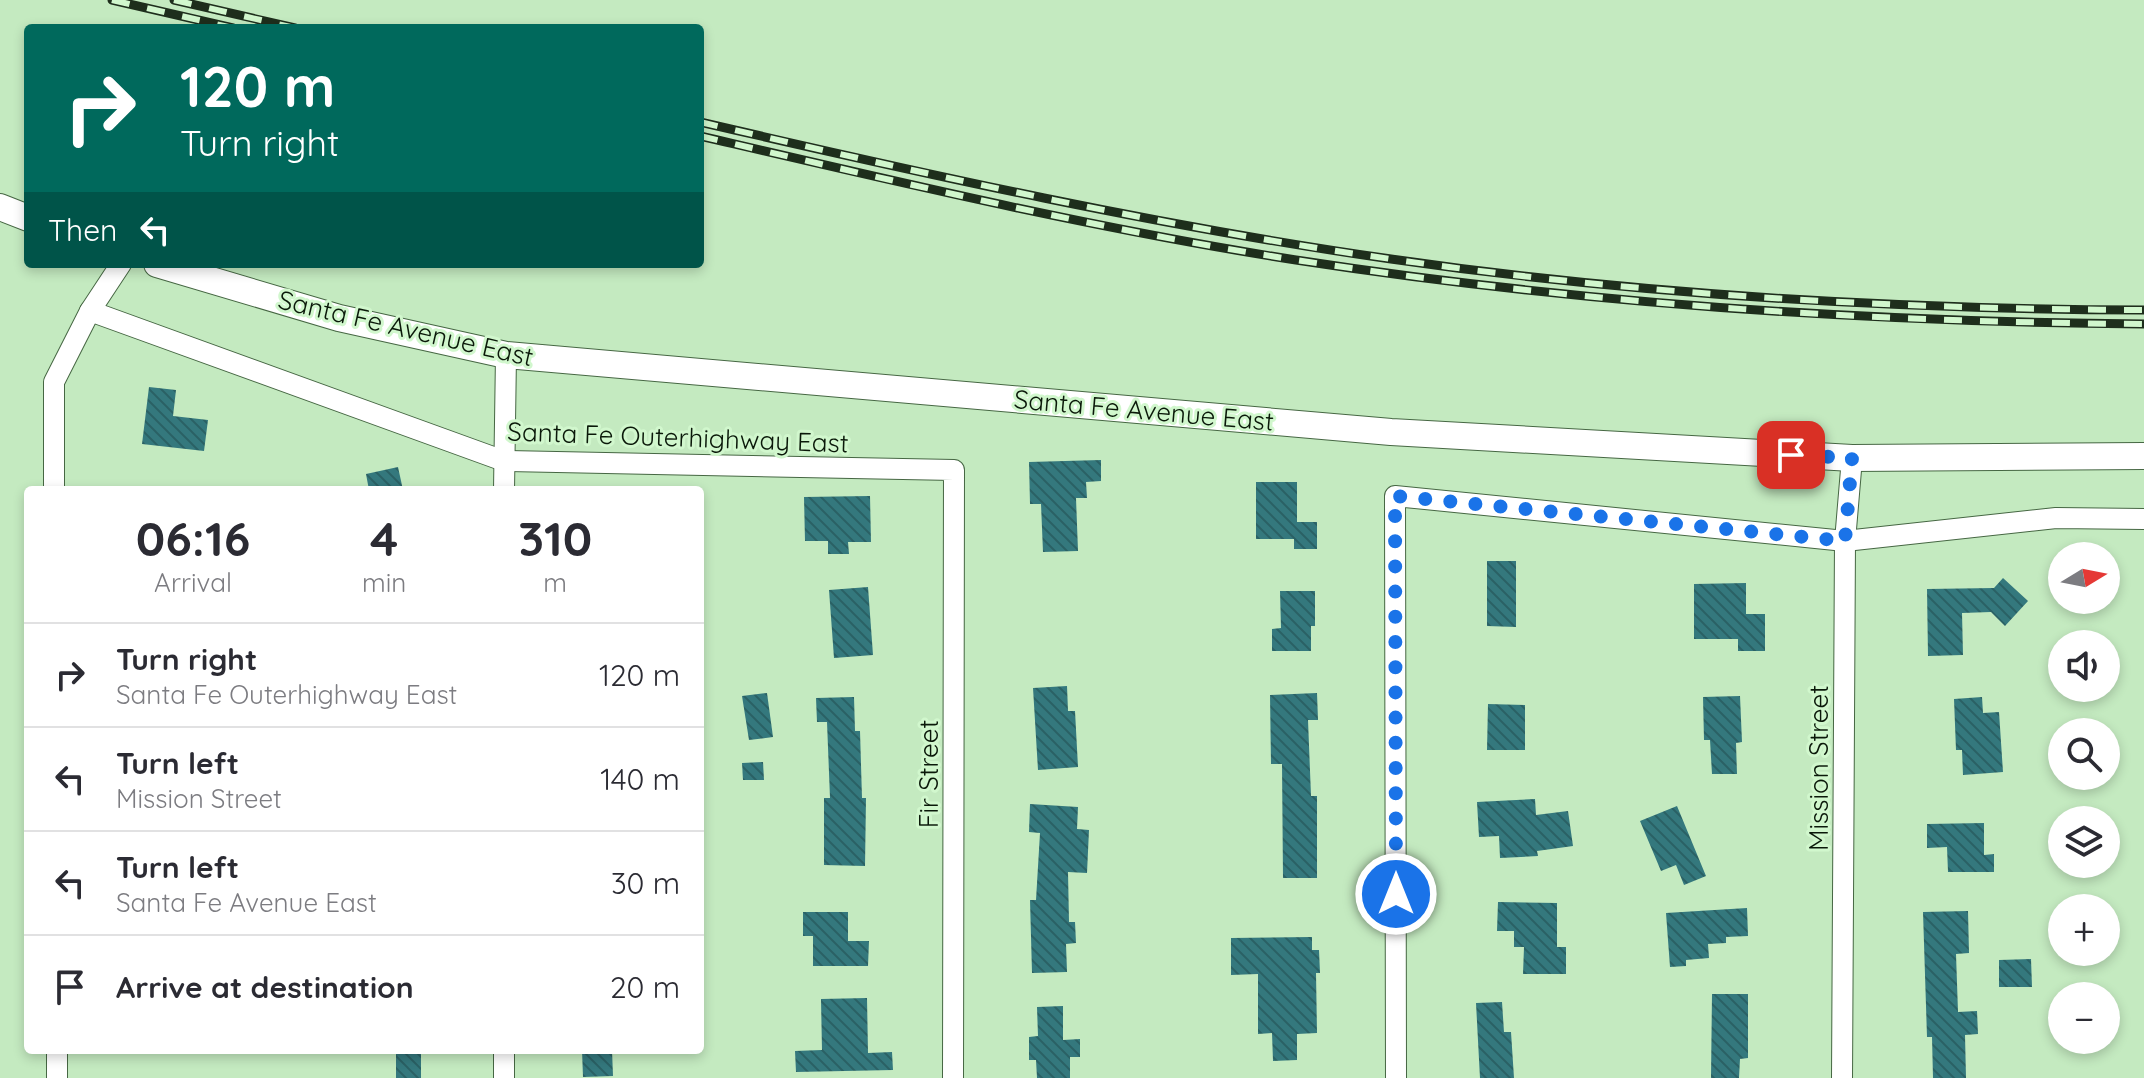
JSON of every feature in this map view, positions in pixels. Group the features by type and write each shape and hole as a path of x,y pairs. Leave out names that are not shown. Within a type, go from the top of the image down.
{"street":[{"path":"0,207 24,216"},
{"path":"54,486 54,382 90,311 118,268"},
{"name":"Santa Fe Avenue East","path":"170,268 339,318 506,355 1391,432 1852,458 2144,456"},
{"name":"Santa Fe Outerhighway East","path":"90,311 504,461 954,470"},
{"path":"504,486 506,355"},
{"name":"Mission Street","path":"1842,1078 1845,541 1852,458"},
{"name":"Fir Street","path":"953,1078 954,470"},
{"path":"1396,1078 1395,496 1845,541 2056,518 2144,519"},
{"path":"57,1054 57,1078"},
{"path":"504,1054 504,1078"}],"building":[{"path":"149,387 176,390 173,416 208,420 204,451 142,444"},
{"path":"1101,460 1101,481 1086,482 1087,498 1076,498 1078,551 1043,552 1041,504 1030,504 1029,462"},
{"path":"398,467 402,486 368,486 366,474"},
{"path":"1256,482 1297,482 1297,522 1317,522 1317,549 1294,549 1294,539 1256,539"},
{"path":"870,496 871,542 848,542 849,554 828,554 828,541 805,541 804,497"},
{"path":"1487,561 1516,561 1516,627 1487,626"},
{"path":"2003,578 2028,601 2005,626 1991,612 1962,613 1963,655 1928,656 1927,589 1994,588"},
{"path":"1746,583 1746,614 1765,614 1765,651 1738,651 1738,639 1694,639 1694,584"},
{"path":"868,587 873,655 834,658 829,590"},
{"path":"1280,591 1315,591 1311,651 1272,651 1272,629 1281,628"},
{"path":"1067,686 1068,711 1075,711 1078,767 1038,770 1033,688"},
{"path":"767,693 773,737 749,740 742,696"},
{"path":"1317,693 1318,720 1308,720 1311,796 1317,796 1317,878 1283,878 1282,764 1271,764 1270,695"},
{"path":"1740,696 1742,742 1736,743 1737,774 1712,774 1710,740 1704,740 1703,697"},
{"path":"854,697 855,731 860,731 862,798 866,798 865,866 824,865 824,798 830,798 827,722 817,722 816,698"},
{"path":"1982,697 1983,713 1999,712 2003,772 1963,775 1962,750 1956,750 1954,699"},
{"path":"1488,704 1525,705 1525,750 1487,750"},
{"path":"763,762 764,780 743,780 742,763"},
{"path":"1535,799 1536,815 1568,811 1573,846 1537,851 1538,856 1500,858 1499,836 1479,837 1477,802"},
{"path":"1030,804 1078,807 1077,829 1089,830 1087,873 1068,872 1069,922 1075,922 1076,943 1066,944 1067,972 1032,973 1030,900 1036,900 1040,833 1029,832"},
{"path":"1677,806 1706,876 1684,885 1676,865 1661,871 1640,821"},
{"path":"1984,823 1984,855 1994,854 1994,872 1948,872 1947,847 1927,848 1927,824"},
{"path":"1498,902 1557,903 1557,947 1566,947 1566,974 1523,974 1524,947 1514,947 1514,931 1497,931"},
{"path":"1747,908 1748,936 1726,937 1726,943 1708,944 1709,958 1686,960 1686,966 1670,967 1666,913"},
{"path":"1968,911 1969,953 1956,954 1958,1012 1977,1011 1978,1034 1965,1035 1966,1078 1933,1078 1932,1037 1927,1037 1923,912"},
{"path":"803,912 848,912 848,941 869,941 868,966 813,966 813,936 803,936"},
{"path":"1312,937 1312,950 1319,950 1320,973 1316,973 1317,1033 1297,1034 1297,1060 1273,1061 1272,1033 1258,1034 1258,974 1231,975 1231,938"},
{"path":"2031,959 2032,987 1999,987 1999,960"},
{"path":"1712,994 1748,994 1748,1058 1740,1059 1739,1078 1711,1078"},
{"path":"867,998 868,1053 892,1052 893,1070 796,1072 795,1051 822,1050 821,999"},
{"path":"1502,1002 1504,1032 1511,1032 1514,1078 1480,1078 1476,1003"},
{"path":"1063,1006 1063,1040 1080,1039 1080,1057 1070,1057 1070,1078 1037,1078 1036,1060 1029,1060 1029,1037 1038,1036 1037,1007"},
{"path":"396,1054 421,1054 421,1078 396,1078"},
{"path":"582,1054 612,1054 613,1076 583,1077"}],"railway":[{"path":"112,0 216,24"},
{"path":"174,0 278,24"},
{"path":"704,123 1130,215 1391,259 1578,282 1766,298 1955,307 2144,310"},
{"path":"704,137 1072,219 1221,248 1401,275 1613,299 1825,314 2144,324"}],"route":[{"path":"1396,894 1395,496 1845,541 1852,458 1791,455"}]}
